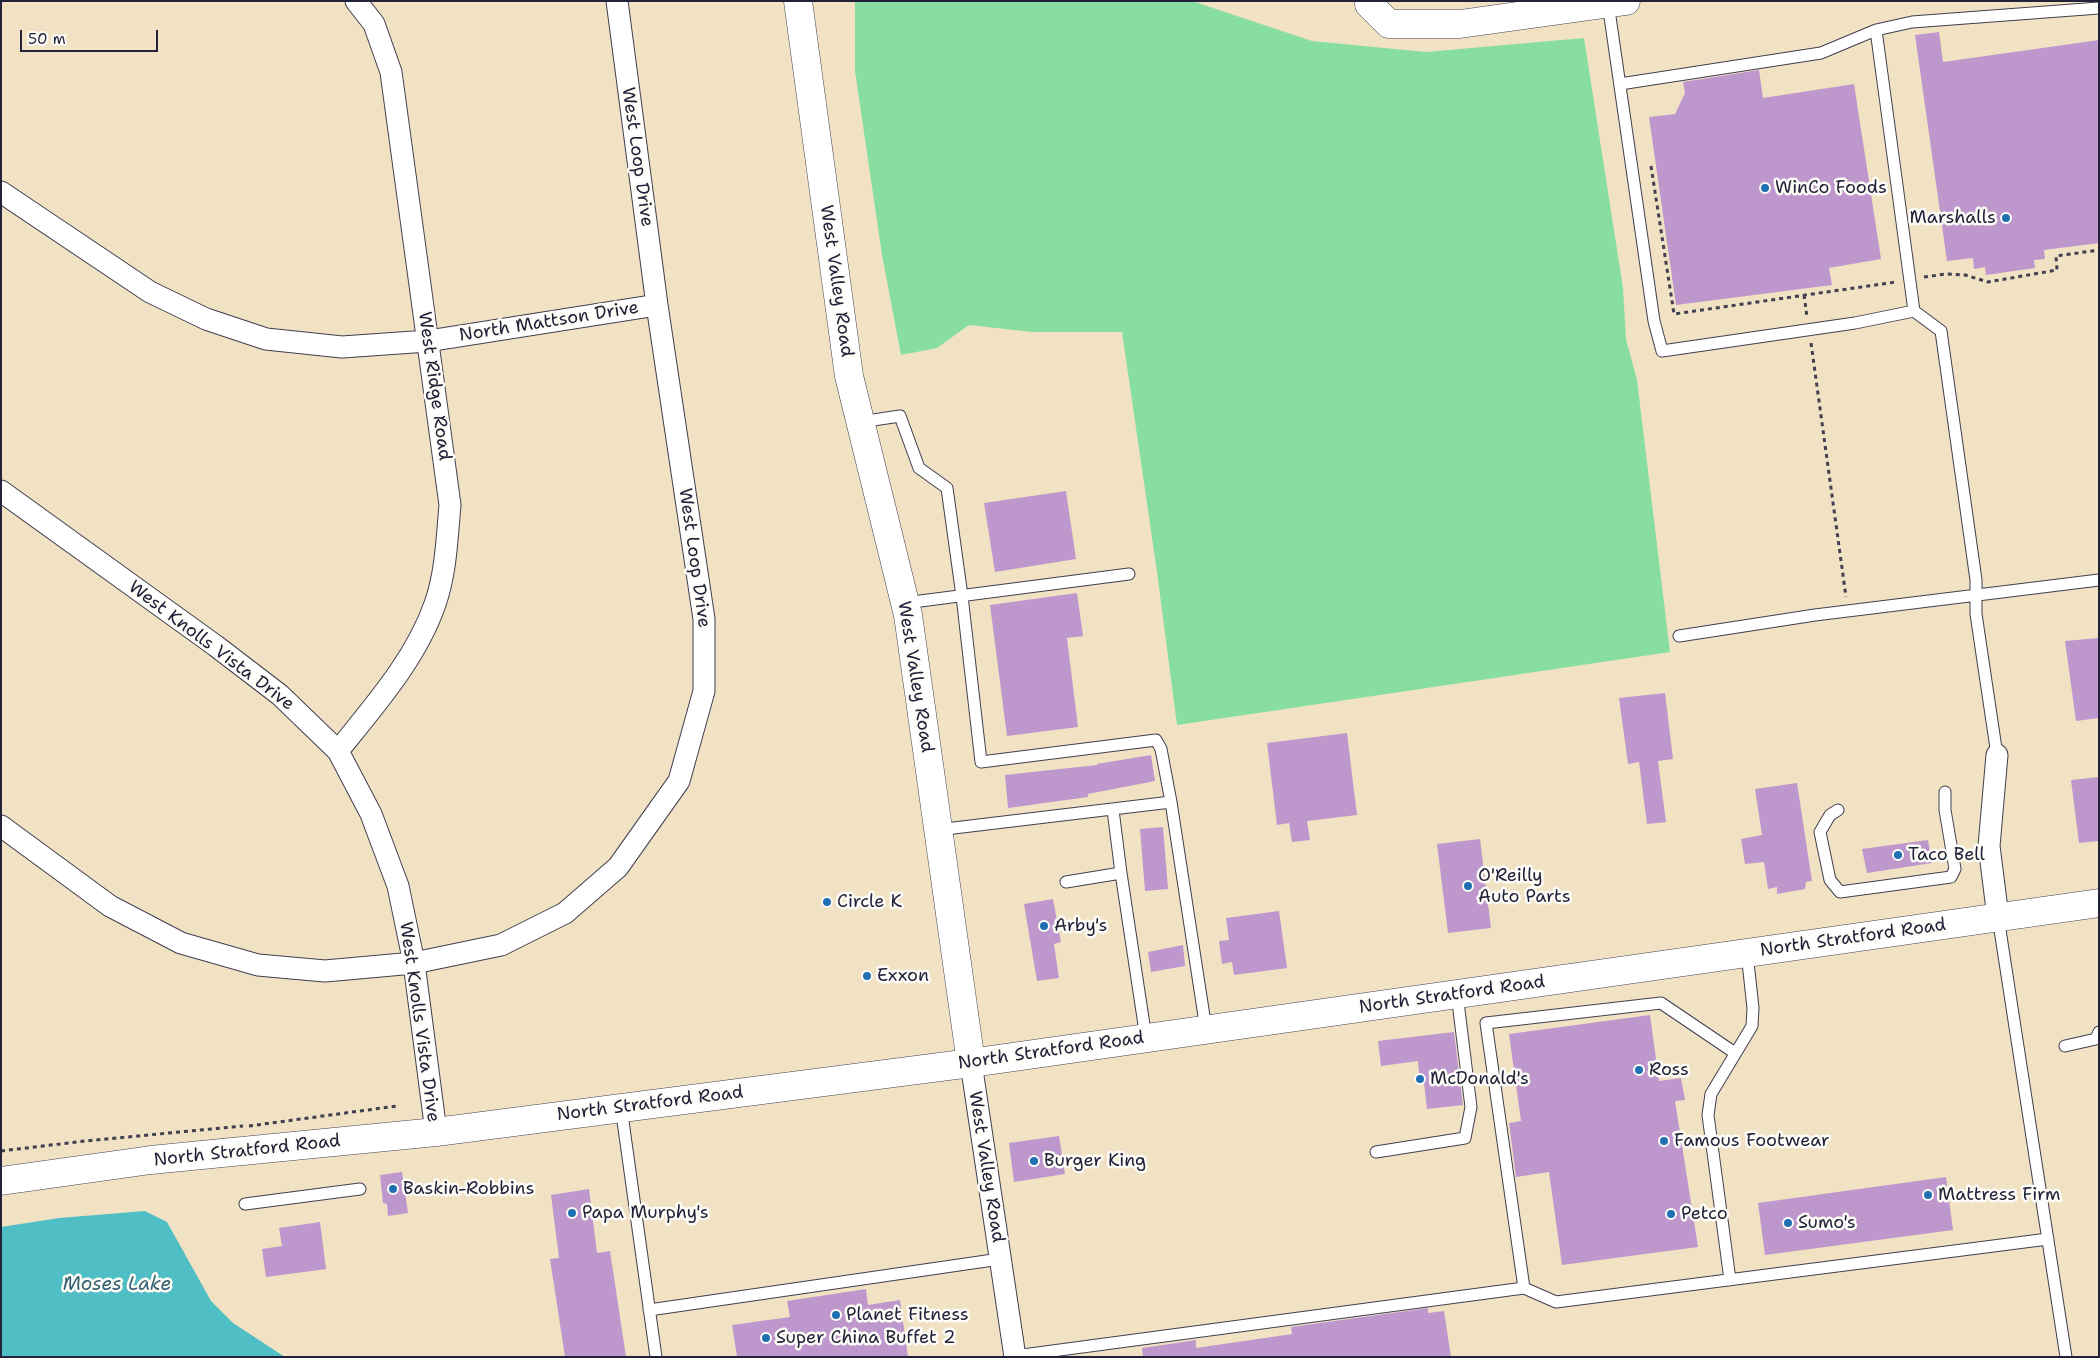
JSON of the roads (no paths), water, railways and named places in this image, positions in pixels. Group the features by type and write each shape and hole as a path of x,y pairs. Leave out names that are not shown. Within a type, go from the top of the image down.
{"main road":[{"name":"West Valley Road","path":"798,1 849,376 905,603 971,1063"},
{"path":"1366,2 1389,24 1452,24 1614,2"},
{"name":"North Stratford Road","path":"1,1181 151,1160 436,1132 971,1063 2099,903"}],"street":[{"name":"West Ridge Road","path":"338,750 375,704 418,642 435,603 446,552 450,505 391,72 374,24 356,1"},
{"name":"West Loop Drive","path":"1,826 110,906 181,943 258,965 325,970 414,964 501,945 565,913 618,867 679,781 704,691 704,619 657,305 617,1"},
{"name":"North Mattson Drive","path":"1,192 150,292 206,319 266,339 342,346 428,341 657,305"},
{"name":"West Knolls Vista Drive","path":"1,491 216,646 280,695 338,750 371,814 398,886 414,964 436,1132"},
{"path":"1997,754 1989,846 1998,917"},
{"name":"West Valley Road","path":"971,1063 1015,1356"}],"lane":[{"path":"1614,2 1620,84 1654,321 1662,351 1855,323 1914,311"},
{"path":"1620,84 1821,53 1876,30 1912,22 2099,8"},
{"path":"1876,30 1914,311 1941,331 1976,580 1976,614 1997,754"},
{"path":"860,422 900,416 919,468 947,488 962,596 981,762 1156,740 1161,749 1171,802 1206,1030"},
{"path":"905,603 1128,574"},
{"path":"1679,636 2099,580"},
{"path":"1838,810 1830,815 1820,832 1830,880 1840,892 1951,877 1954,868 1945,810 1945,792"},
{"path":"937,830 1171,802"},
{"path":"1113,810 1146,1038"},
{"path":"1066,882 1121,873"},
{"path":"1998,917 2066,1357"},
{"path":"1730,1280 1708,1115 1711,1094 1752,1026 1753,1008 1747,953"},
{"path":"1376,1152 1464,1138 1471,1107 1456,994"},
{"path":"1524,1288 1486,1023 1661,1003 1735,1053"},
{"path":"2064,1046 2096,1040 2099,1032"},
{"path":"621,1107 656,1357"},
{"path":"245,1204 360,1189"},
{"path":"1015,1356 1524,1288 1556,1302 2048,1240"},
{"path":"650,1310 1000,1259"}],"water":[{"name":"Moses Lake","path":"145,1211 167,1222 211,1301 233,1323 285,1357 1,1357 1,1227 59,1218"}],"place":[{"name":"WinCo Foods","path":"1765,188"},
{"name":"Marshalls","path":"2006,218"},
{"name":"Taco Bell","path":"1898,855"},
{"name":"O'Reilly Auto Parts","path":"1468,886"},
{"name":"Circle K","path":"827,902"},
{"name":"Arby's","path":"1044,926"},
{"name":"Exxon","path":"867,976"},
{"name":"Ross","path":"1639,1070"},
{"name":"McDonald's","path":"1420,1079"},
{"name":"Famous Footwear","path":"1664,1141"},
{"name":"Burger King","path":"1034,1161"},
{"name":"Baskin-Robbins","path":"393,1189"},
{"name":"Mattress Firm","path":"1928,1195"},
{"name":"Papa Murphy's","path":"572,1213"},
{"name":"Petco","path":"1671,1214"},
{"name":"Sumo's","path":"1788,1223"},
{"name":"Planet Fitness","path":"836,1315"},
{"name":"Super China Buffet 2","path":"766,1338"}]}
